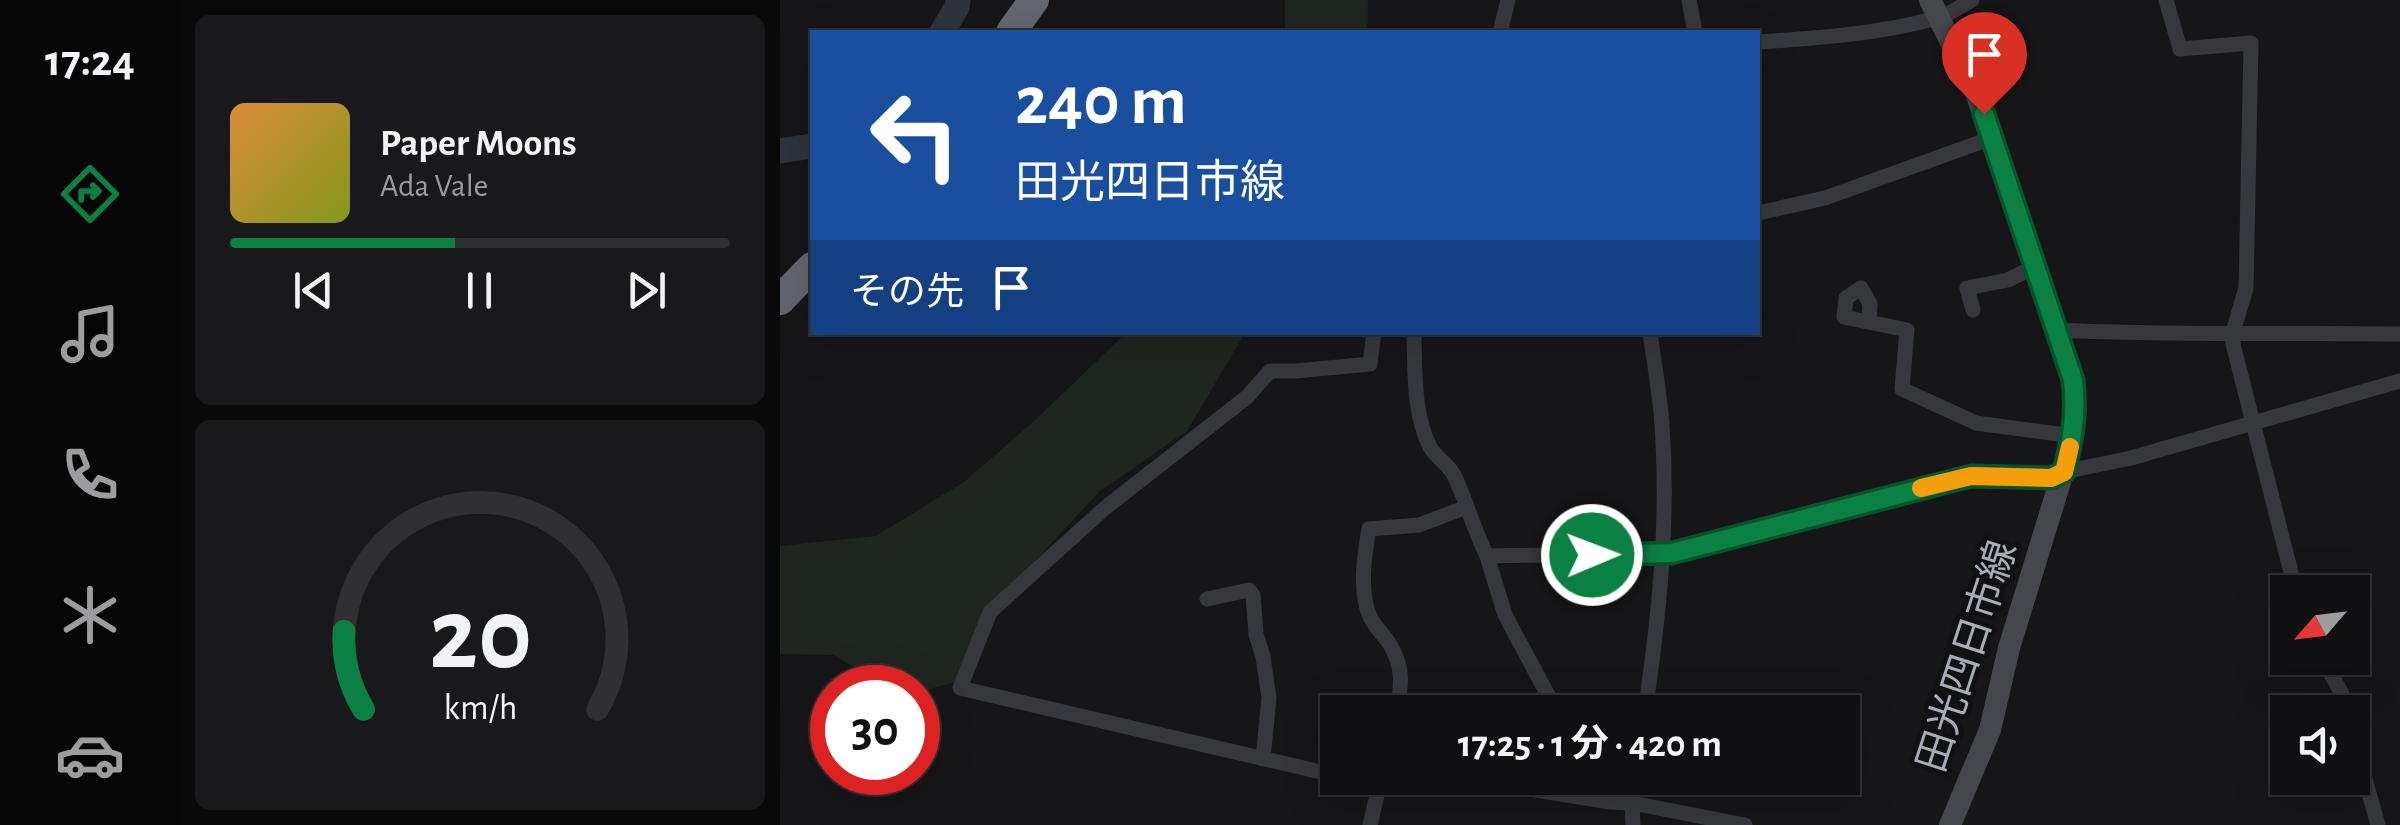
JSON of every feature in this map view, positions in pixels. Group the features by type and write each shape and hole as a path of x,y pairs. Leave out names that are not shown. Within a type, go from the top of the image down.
{"highway":[{"path":"1012,30 1034,0"},
{"path":"780,300 810,269"}],"main road":[{"name":"田光四日市線","path":"1935,9 1975,90 1992,138 2058,330 2073,380 2076,410 2064,472 2009,648 1990,730 1950,825"}],"street":[{"path":"1500,30 1508,0"},
{"path":"1689,0 1695,30"},
{"path":"1760,42 1868,31 1972,0"},
{"path":"2166,0 2180,49 2251,43 2246,288 2232,344 2292,575"},
{"path":"1760,213 1825,198 1992,138"},
{"path":"1973,310 1967,288 2008,280 2036,266"},
{"path":"1869,322 1906,330 1902,390 1976,423 2073,436"},
{"path":"2058,330 2129,334 2400,334"},
{"path":"1320,772 960,688 990,612 1105,508 1247,397 1270,371 1370,364 1373,335"},
{"path":"1414,335 1419,412 1428,443 1453,471 1487,556 1505,615 1547,695"},
{"path":"1648,695 1664,554 1662,421 1650,335"},
{"path":"1487,556 1664,554 1971,476 2051,478 2400,381"},
{"path":"1400,695 1401,669 1365,603 1364,553 1369,529 1419,526 1467,508"},
{"path":"1207,599 1248,590 1253,595 1256,634 1269,698 1263,758"},
{"path":"1370,825 1377,795"},
{"path":"1567,795 1632,803 1744,825"},
{"path":"1618,795 1632,803"},
{"path":"1633,795 1633,825"},
{"path":"2370,795 2378,825"}],"shaded area":[{"path":"1285,0 1368,0 1367,30 1285,30"},
{"path":"1124,335 1244,335 1187,431 1100,491 1001,597 964,680 940,686 940,665 851,665 833,655 780,654 780,546 876,536 964,482"}],"waterway":[{"path":"943,30 958,0"},
{"path":"780,151 810,146"}],"slow traffic":[{"path":"1921,488 1971,476 2051,478 2064,472 2070,447"}],"route":[{"path":"1592,555 1672,553 1971,476 2051,478 2064,472 2076,410 2073,380 1984,114"}]}
